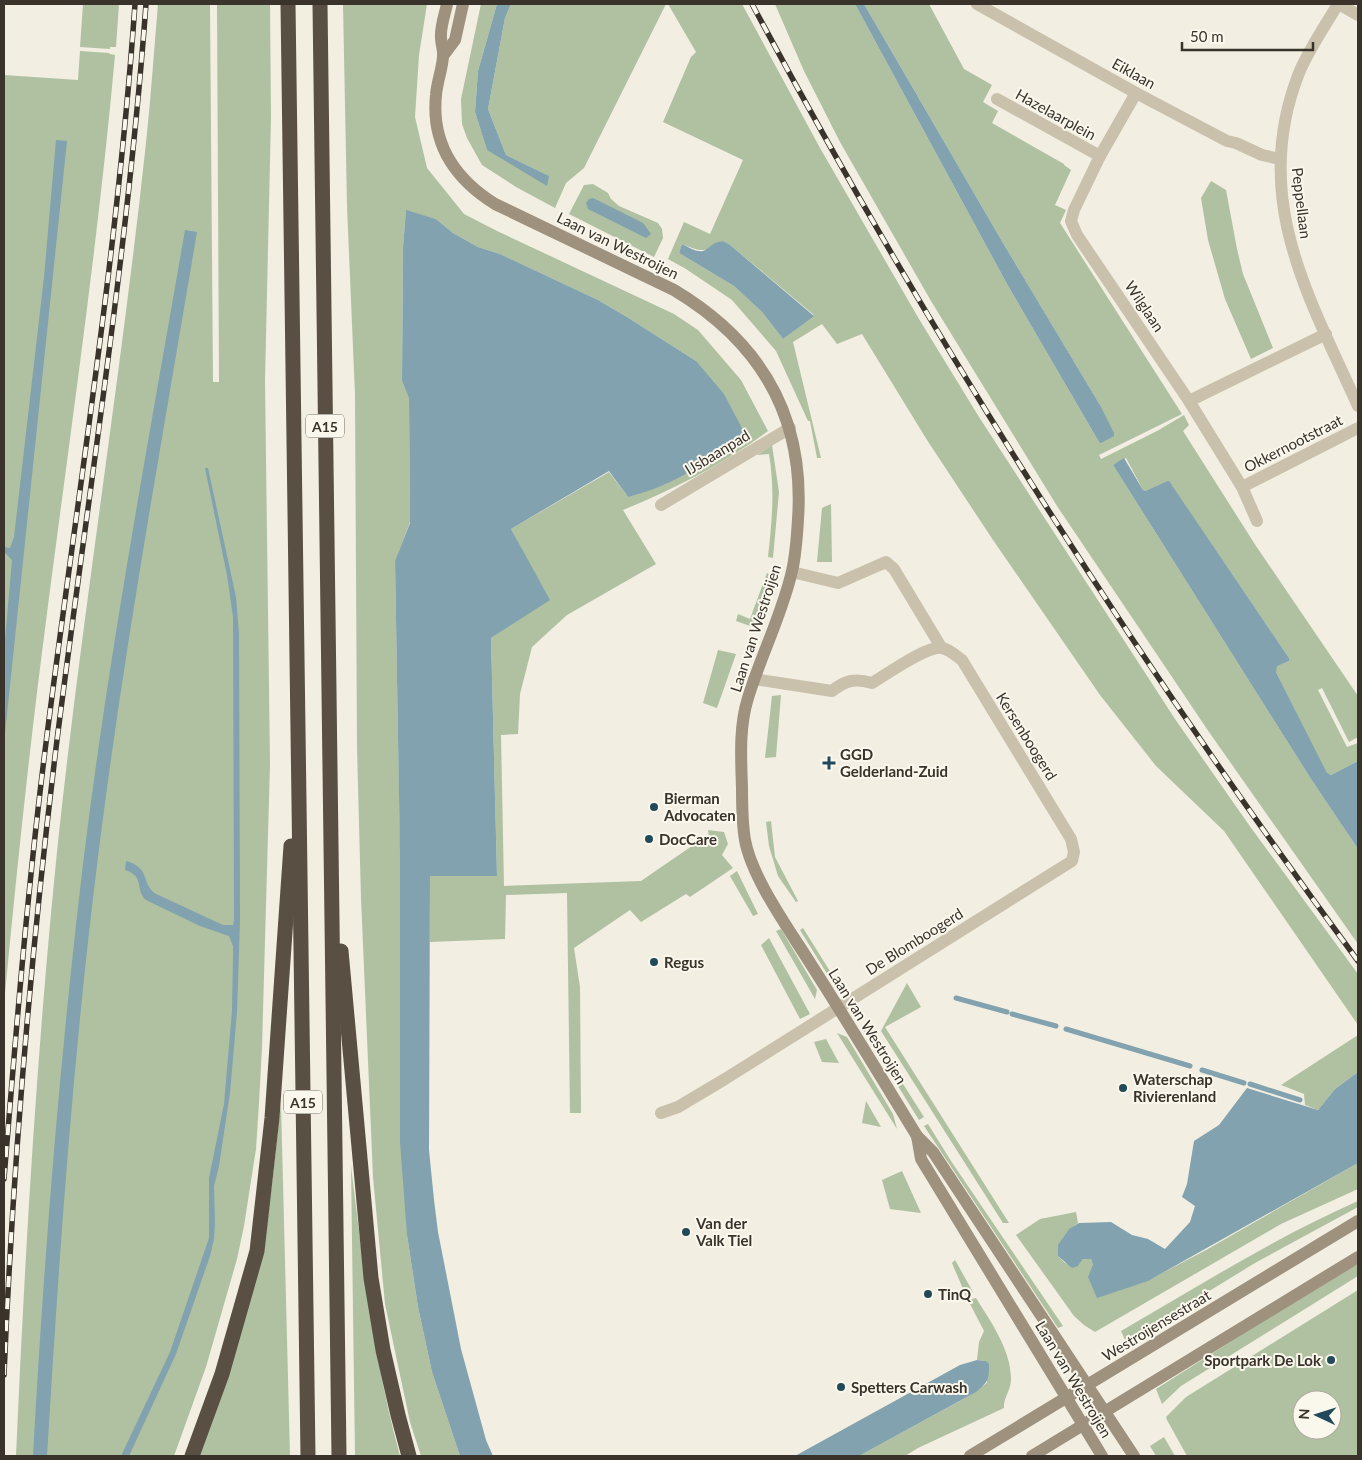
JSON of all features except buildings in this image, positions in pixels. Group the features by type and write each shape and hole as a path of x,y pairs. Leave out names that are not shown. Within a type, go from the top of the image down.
{"highway":[{"name":"A15","path":"288,4 308,1456"},
{"name":"A15","path":"320,4 340,1456"},
{"name":"A15","path":"192,1456 222,1374 257,1251 272,1118 298,747"},
{"name":"A15","path":"330,829 371,1278 386,1359 409,1456"}],"street":[{"name":"Laan van Westroijen","path":"447,4 441,36 444,56 436,96 436,113 446,153 458,174 479,194 495,204 666,286 702,307 726,328 757,364 782,406 790,428 798,471 800,496 792,572 775,626 747,701 742,729 742,803 745,842 750,861 766,891 917,1136 933,1152 1134,1456"},
{"name":"Laan van Westroijen","path":"444,56 455,40 462,4"},
{"name":"Eiklaan","path":"976,4 1227,141 1262,155 1280,159"},
{"path":"1338,4 1358,15"},
{"name":"Peppellaan","path":"1338,4 1299,73 1288,109 1280,159 1281,195 1289,240 1302,278 1358,406"},
{"name":"Wilglaan","path":"1136,93 1100,156 1074,210 1072,221 1077,235 1189,401"},
{"name":"Hazelaarplein","path":"997,99 1100,156"},
{"path":"1189,401 1326,334"},
{"name":"Okkernootstraat","path":"1189,401 1242,487 1257,521"},
{"name":"IJsbaanpad","path":"661,505 790,428"},
{"name":"Okkernootstraat","path":"1242,487 1358,428"},
{"name":"Kersenboogerd","path":"792,572 838,583 886,562 894,569 941,647 962,660 1071,839 1074,852"},
{"path":"754,680 832,691 843,683 860,680 872,683 928,650 941,647"},
{"name":"De Blomboogerd","path":"661,1113 678,1107 1072,861 1074,852"},
{"name":"Laan van Westroijen","path":"917,1136 922,1159 1102,1456"},
{"name":"Westroijensestraat","path":"970,1456 1358,1221"},
{"path":"1032,1456 1104,1410 1358,1257"}],"green space":[{"path":"83,4 119,4 116,47 110,47 110,49 80,47"},
{"path":"158,4 210,4 213,382 219,382 217,4 270,4 271,117 265,381 270,764 262,1047 256,1149 237,1259 206,1367 174,1456 16,1456 23,1302 33,1149 44,995 58,842 136,230 148,125"},
{"path":"343,4 427,4 419,55 415,117 427,168 464,214 674,314 698,330 741,380 768,431 698,475 623,510 656,564 567,615 532,647 520,694 518,734 501,735 504,886 641,881 705,837 709,837 708,830 724,832 728,844 722,855 733,868 690,897 686,894 641,922 630,910 574,948 580,987 581,1113 570,1113 567,893 506,895 505,939 430,942 430,876 497,876 491,638 548,600 511,529 609,472 628,497 696,361 598,300 500,254 478,247 453,233 436,219 406,211 403,247 402,381 409,397 410,522 395,562 407,1235 418,1307 432,1372 460,1456 421,1456 410,1422 385,1304 373,1177 361,898 357,748 355,395 347,206"},
{"path":"481,4 497,4 478,71 475,112 487,150 549,176 506,155 488,109 505,18 511,4 666,4 584,168 566,183 555,208 516,187 482,165 467,138 462,124 461,99"},
{"path":"668,4 742,4 820,148 919,319 979,417 1175,719 1249,825 1358,974 1358,1025 1224,831 1156,766 1100,695 993,540 927,440 862,334 837,344 822,324 793,342 821,458 817,458 810,421 808,421 776,351 732,300 668,259 684,222 710,234 743,160 663,122 691,57 696,52","holes":["723,241 814,315 783,339 762,312 734,286 679,253 682,244 699,250 707,249"]},
{"path":"775,4 855,4 1007,284 1099,442 1100,405 864,4 929,4 964,69 992,85 983,102 998,111 992,123 1064,164 1071,170 1055,205 1066,210 1060,223 1182,414 1099,455 1101,459 1184,415 1189,425 1183,431 1256,546 1358,696 1358,737 1349,742 1322,688 1318,690 1347,747 1358,743 1358,761 1331,775 1327,774 1276,672 1276,666 1289,661 1289,658 1169,482 1167,481 1145,491 1126,458 1113,465 1311,779 1358,849 1358,944 1209,732 1057,506 931,301 840,142 804,71"},
{"path":"80,51 115,55 99,213 33,724 4,1004 4,75 78,80"},
{"path":"1211,181 1226,190 1243,274 1273,348 1251,359 1225,299 1208,240 1201,198"},
{"path":"593,184 608,193 611,199 619,206 658,223 662,229 663,238 654,257 569,214 584,185"},
{"path":"772,445 779,492 773,558 768,557 772,518 769,454 757,455"},
{"path":"831,504 832,562 817,562 822,508"},
{"path":"767,573 771,575 753,627 736,621 738,614 750,619"},
{"path":"718,650 736,654 717,708 703,703"},
{"path":"781,695 776,757 765,758 772,696"},
{"path":"771,821 775,857 798,901 796,902 778,876 769,846 766,822"},
{"path":"737,871 758,914 753,916 730,876"},
{"path":"803,928 833,976 829,977 800,930"},
{"path":"781,929 817,990 815,999 776,931"},
{"path":"769,938 810,1014 800,1019 761,945"},
{"path":"907,983 921,1007 885,1027 1009,1223 1003,1223 881,1031"},
{"path":"868,1029 924,1117 919,1120 864,1031"},
{"path":"837,1033 847,1037 893,1114 897,1129"},
{"path":"1358,1035 1358,1072 1335,1089 1318,1110 1305,1105 1304,1094 1281,1085"},
{"path":"826,1039 839,1063 822,1062 814,1042"},
{"path":"866,1101 881,1127 862,1123"},
{"path":"281,1104 290,1456 199,1456 263,1243"},
{"path":"928,1124 1063,1326 1058,1328 924,1126"},
{"path":"1358,1163 1358,1189 1281,1224 1095,1332 1074,1316 1016,1235 1040,1219 1076,1212 1078,1223 1064,1237 1059,1246 1058,1256 1065,1263 1078,1266 1083,1259 1091,1259 1093,1265 1114,1291 1147,1281 1206,1250"},
{"path":"351,1166 376,1348 400,1456 355,1456"},
{"path":"902,1171 921,1213 890,1209 882,1180"},
{"path":"1358,1201 1358,1207 1255,1263 1126,1342 1121,1331 1297,1230"},
{"path":"955,1260 973,1292 966,1296 952,1263"},
{"path":"1358,1261 1358,1276 1181,1386 1162,1404 1156,1389"},
{"path":"1358,1290 1358,1456 1187,1456 1166,1417 1186,1397"},
{"path":"976,1298 999,1337 1008,1357 1011,1379 1004,1408 918,1448 905,1456 859,1456 969,1396 987,1383 986,1361 977,1360 979,1342 984,1331 968,1300"},
{"path":"1164,1437 1175,1456 1156,1456 1150,1446"}],"water":[{"path":"497,4 511,4 505,18 488,109 506,155 549,176 547,186 487,150 475,112 478,71"},
{"path":"855,4 864,4 1100,405 1114,436 1101,443 1099,442 1007,284"},
{"path":"56,140 67,141 4,743 4,651 12,560 4,552 4,547 10,548 14,537 44,277"},
{"path":"593,198 643,223 651,234 646,238 588,209 586,203 589,199"},
{"path":"406,210 436,219 453,233 478,247 500,254 598,300 696,361 724,394 745,434 690,472 661,486 628,497 609,471 511,529 550,600 491,638 497,876 430,876 429,1150 434,1200 438,1232 461,1349 486,1440 493,1456 460,1456 432,1372 418,1307 407,1235 400,1142 400,854 395,561 410,523 409,398 402,381 403,247"},
{"path":"185,230 197,232 132,622 108,779 89,932 68,1156 47,1456 33,1456 54,1156 67,1006 84,856 118,620"},
{"path":"723,241 729,244 814,316 783,339 762,312 734,286 679,253 682,244 694,250 703,251 714,243"},
{"path":"1124,458 1143,490 1145,491 1169,481 1289,658 1289,661 1277,666 1276,672 1327,773 1331,775 1358,761 1358,849 1311,779 1113,465"},
{"path":"205,468 208,468 236,597 239,634 240,920 237,1012 230,1093 219,1166 214,1186 215,1223 210,1256 176,1354 129,1456 121,1456 170,1352 209,1238 209,1178 224,1104 232,1011 233,946 229,936 200,926 146,900 141,892 138,880 125,870 126,861 134,864 142,871 154,893 223,925 233,925 233,617 227,575"},
{"path":"1358,1072 1358,1163 1148,1281 1097,1298 1088,1277 1093,1265 1091,1259 1083,1259 1078,1266 1072,1268 1058,1256 1058,1245 1069,1229 1079,1223 1111,1222 1132,1235 1148,1239 1165,1249 1190,1222 1195,1206 1182,1197 1187,1184 1194,1141 1219,1125 1247,1088 1318,1110 1335,1089"},
{"path":"977,1360 986,1361 989,1364 989,1369 987,1380 976,1392 859,1456 795,1456 960,1365"}],"waterway":[{"path":"956,998 1007,1012"},
{"path":"1012,1014 1056,1026"},
{"path":"1066,1029 1190,1066"},
{"path":"1202,1070 1244,1083"},
{"path":"1250,1084 1300,1100"}],"railway":[{"path":"4,1179 34,846 108,279 128,96 135,4"},
{"path":"4,1375 12,1216 39,898 57,740 118,280 129,188 146,4"},
{"path":"752,4 890,251 1038,493 1194,730 1358,961"}],"place":[{"name":"GGD Gelderland-Zuid","path":"829,763"},
{"name":"Bierman Advocaten","path":"654,807"},
{"name":"DocCare","path":"649,839"},
{"name":"Regus","path":"654,962"},
{"name":"Waterschap Rivierenland","path":"1123,1088"},
{"name":"Van der Valk Tiel","path":"686,1232"},
{"name":"TinQ","path":"928,1294"},
{"name":"Sportpark De Lok","path":"1331,1360"},
{"name":"Spetters Carwash","path":"841,1387"}]}
